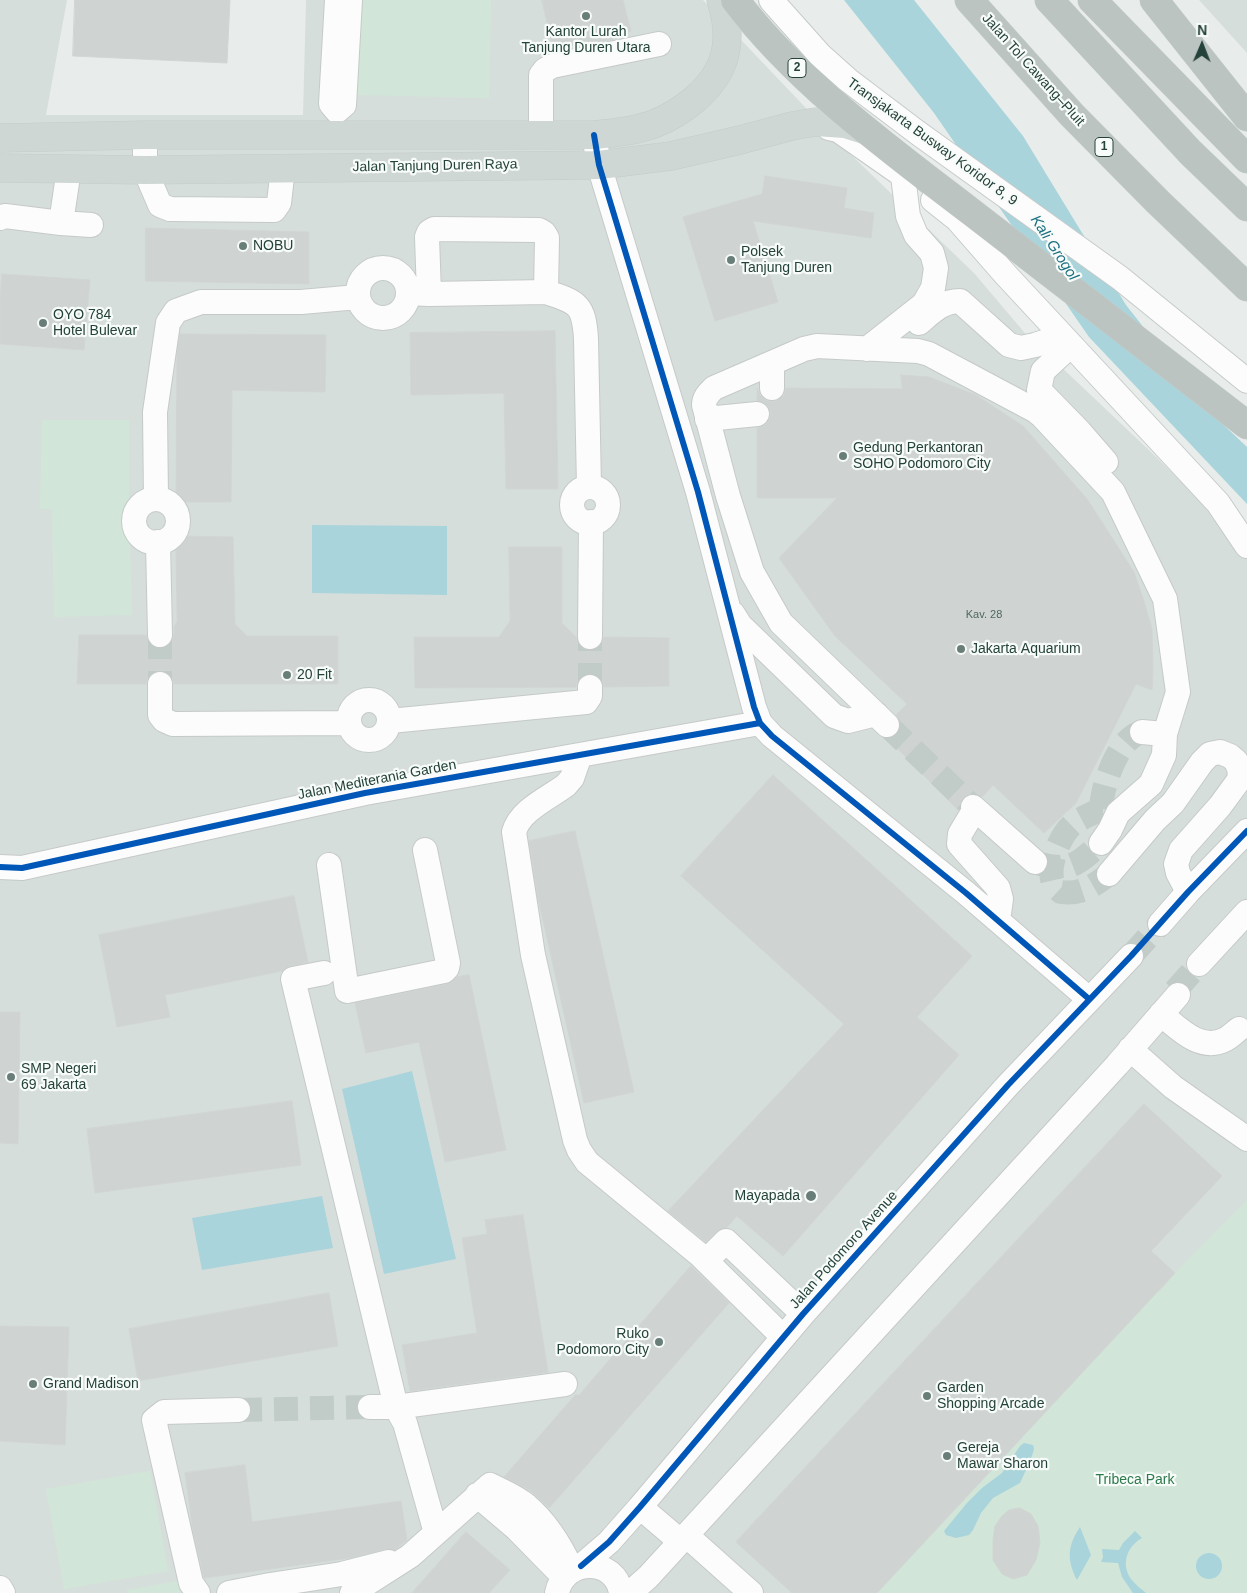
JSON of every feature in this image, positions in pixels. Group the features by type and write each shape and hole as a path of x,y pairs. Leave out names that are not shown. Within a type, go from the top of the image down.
{"highway":[{"name":"2","path":"735,0 751,20 797,68 900,165 1247,425"},
{"name":"Jalan Tol Cawang–Pluit","path":"969,0 1072,115 1158,202 1247,287"},
{"path":"1049,0 1190,152 1247,207"},
{"path":"1092,0 1247,159"},
{"path":"1154,0 1246,114"}],"main road":[{"path":"0,138 145,135 337,123 540,135 594,135 638,129 667,118 686,106 707,87 722,65 726,50 727,24 721,0"},
{"name":"Jalan Tanjung Duren Raya","path":"0,168 145,170 600,165 671,156 815,122 834,123 864,130"}],"street":[{"path":"337,0 331,104 337,123"},
{"path":"337,123 344,104 350,0"},
{"name":"Transjakarta Busway Koridor 8, 9","path":"771,0 820,55 848,80 918,133 1120,278 1247,381"},
{"path":"540,135 541,76 545,70 552,66 659,44"},
{"path":"803,124 838,130 900,165 957,219 1005,274 1218,502 1247,546"},
{"path":"145,135 145,170 160,206 170,209 274,210 279,203 283,168"},
{"path":"594,135 600,165 698,492 760,723 772,736 998,920 1089,999"},
{"path":"867,349 924,304 933,288 936,268 932,253 916,235 908,216 900,165"},
{"path":"61,223 69,169"},
{"path":"0,218 5,216 90,225"},
{"path":"418,293 427,237 429,232 434,229 539,230 547,238 546,292"},
{"path":"418,293 395,272 387,268 379,268 371,271 360,282 358,298 365,311 379,318 395,314 402,309 406,301 418,293 546,292 565,298 581,310 585,321 589,487 594,487 603,493 608,503 602,518 591,522 590,637"},
{"path":"160,635 158,542 151,542 139,534 135,515 143,504 156,499 155,412 168,323 176,311 201,302 301,302 358,298"},
{"path":"895,350 915,326 942,304 951,301 960,301 1008,345 1021,348 1067,341"},
{"path":"1067,341 1043,371 1039,390 1108,464 1113,492 1165,599 1178,692 1165,734 1164,755 1152,784 1110,811 1110,830 1102,843"},
{"path":"727,604 740,625 834,716 848,721 881,719 781,623 752,572 728,496 704,405 704,400 714,388 804,349 817,346 918,351 929,354 1031,407 1042,416 1113,492"},
{"path":"772,363 772,388"},
{"path":"666,386 708,394"},
{"path":"708,419 757,414"},
{"path":"160,684 160,715 164,720 173,724 349,723 355,734 360,738 373,740 384,734 390,722 586,702 590,696 590,687"},
{"name":"Jalan Mediterania Garden","path":"0,867 22,868 365,793 760,723"},
{"path":"1142,732 1165,734"},
{"path":"1109,874 1155,820 1173,804 1202,762 1210,754 1220,752 1236,761 1240,771 1239,780 1220,806 1181,850 1176,864 1178,873 1188,892"},
{"path":"580,755 572,778 566,785 523,816 516,824 514,832 533,956 571,1127 579,1150 587,1162 706,1261 783,1337"},
{"path":"998,920 1002,899 998,888 959,844 960,834 974,808 1035,862"},
{"path":"1160,924 1247,831"},
{"path":"424,850 448,963 444,972 333,987 293,979 396,1407 405,1423 436,1533"},
{"path":"329,865 333,987"},
{"path":"1247,912 1200,967 1247,921"},
{"name":"Jalan Podomoro Avenue","path":"568,1577 609,1542 803,1314 1008,1085 1131,956"},
{"path":"630,1593 648,1577 1124,1057 1161,1014 1176,993 1132,1036 1124,1057"},
{"path":"1161,1014 1192,1039 1202,1042 1225,1040 1239,1029"},
{"path":"1124,1057 1173,1087 1247,1139"},
{"path":"706,1261 726,1241 803,1314"},
{"path":"370,1407 396,1407 565,1384"},
{"path":"198,1593 191,1583 154,1420 164,1412 238,1410"},
{"path":"352,1593 410,1556 483,1490 516,1528 568,1577 591,1566 601,1568 617,1580 621,1593"},
{"path":"640,1507 683,1538 751,1593"},
{"path":"229,1593 270,1584 342,1574 410,1556"},
{"path":"0,1588 3,1593"}],"shaded area":[{"path":"0,0 67,0 46,115 303,115 306,0 703,0 847,151 974,273 1035,345 1055,361 1152,453 1247,547 1247,1593 0,1593"},
{"path":"1199,0 1247,0 1247,53"}],"green space":[{"path":"360,0 491,0 489,98 357,95"},
{"path":"42,420 129,420 132,615 54,617 52,509 40,509"},
{"name":"Tribeca Park","path":"1247,1200 1247,1593 877,1593 1157,1292 1161,1291 1175,1273"},
{"path":"150,1471 168,1571 64,1589 46,1489"},
{"path":"179,1581 181,1593 128,1593 127,1590"}],"water":[{"name":"Kali Grogol","path":"844,0 914,0 1023,136 1126,305 1211,413 1247,447 1247,504 1089,337 934,113"},
{"path":"312,525 447,526 447,595 312,593"},
{"path":"412,1071 456,1259 384,1274 342,1089"},
{"path":"322,1196 333,1248 202,1270 192,1218"},
{"path":"1024,1443 1033,1445 1034,1449 1020,1483 993,1498 981,1513 969,1535 956,1538 946,1535 944,1531 967,1503 982,1488 1002,1473"},
{"path":"1080,1527 1091,1555 1077,1580 1071,1565 1070,1552 1073,1540"},
{"path":"1135,1531 1142,1538 1129,1551 1126,1568 1131,1579 1146,1593 1133,1593 1122,1577 1118,1563 1101,1562 1103,1557 1102,1549 1119,1550"},
{"path":"1209,1553 1218,1557 1222,1566 1218,1575 1209,1579 1200,1575 1196,1566 1200,1557"}],"building":[{"path":"75,0 230,0 227,63 73,56"},
{"name":"Kantor Lurah Tanjung Duren Utara","path":"542,0 623,0 631,31 613,36 614,39 575,47 574,45 554,51"},
{"path":"765,176 847,188 844,208 874,213 871,238 753,221 778,302 715,321 683,217 762,194"},
{"path":"146,228 309,232 309,284 146,281"},
{"name":"OYO 784 Hotel Bulevar","path":"2,274 90,280 84,350 0,344"},
{"path":"555,331 558,489 506,489 504,393 411,395 410,333"},
{"path":"180,334 326,335 325,392 232,390 231,502 176,502 177,354"},
{"path":"901,375 929,377 976,395 1023,426 1087,499 1134,572 1144,601 1152,629 1152,690 1136,684 1076,803 1044,833 993,785 982,797 969,794 963,798 958,810 887,738 897,734 900,729 900,722 896,715 907,704 835,636 779,558 837,498 757,498 757,428 765,425 771,413 768,406 763,402 757,401 757,388 765,400 772,402 784,395 786,388 902,389"},
{"path":"176,536 233,537 235,624 247,636 338,636 338,684 174,684 167,672 160,670 148,677 146,684 77,684 79,635 146,635 153,647 160,649 167,647 172,642 174,626 177,622"},
{"path":"509,547 562,547 562,623 576,637 578,644 583,649 590,651 597,649 602,644 604,637 669,638 669,686 604,687 597,675 590,673 578,680 576,687 415,688 414,637 499,637 510,621"},
{"path":"773,775 972,956 917,1017 959,1055 783,1256 737,1216 726,1228 717,1231 706,1242 668,1211 844,1024 681,876"},
{"path":"575,831 634,1092 584,1103 538,898 529,841"},
{"path":"294,896 308,962 290,966 282,971 165,995 170,1017 117,1027 99,935"},
{"path":"469,975 506,1150 445,1162 419,1042 366,1053 355,1003 447,984 457,977"},
{"name":"SMP Negeri 69 Jakarta","path":"0,1012 20,1012 18,1144 0,1143"},
{"path":"292,1101 301,1165 95,1193 87,1129"},
{"name":"Garden Shopping Arcade","path":"1144,1104 1222,1176 1151,1251 1175,1273 877,1593 792,1593 736,1542"},
{"path":"523,1215 548,1372 410,1391 402,1345 477,1333 462,1238 487,1234 485,1220"},
{"path":"691,1266 729,1303 549,1508 531,1491 504,1477 576,1394 578,1396"},
{"path":"329,1293 338,1346 138,1381 129,1329"},
{"name":"Grand Madison","path":"0,1326 69,1327 65,1445 0,1441"},
{"path":"245,1465 252,1522 401,1501 407,1540 394,1550 386,1549 350,1558 204,1578 193,1532 185,1473"},
{"path":"1020,1508 1031,1514 1038,1526 1040,1543 1036,1560 1027,1575 1013,1579 1002,1574 993,1560 993,1539 995,1526 1002,1516 1009,1510"},
{"path":"466,1532 510,1570 489,1593 412,1593"}],"tunnel":[{"path":"160,635 160,684"},
{"path":"590,637 590,687"},
{"path":"887,725 973,807"},
{"path":"1101,809 1104,789 1118,753 1125,743 1133,736 1142,732"},
{"path":"1103,809 1079,820 1068,829 1056,851 1053,860 1052,876 1053,883 1057,888 1061,892 1068,893 1086,889 1109,874"},
{"path":"1037,863 1058,867 1073,865 1101,843"},
{"path":"1131,956 1160,924"},
{"path":"1175,991 1199,964"},
{"path":"238,1410 370,1407"}],"cycle path":[{"path":"594,135 599,165 698,492 754,707 760,723 772,736 966,893 1089,999"},
{"path":"0,867 22,868 365,793 760,723"},
{"path":"581,1566 609,1542 803,1314 1008,1085 1247,831"}],"place":[{"name":"Kantor Lurah Tanjung Duren Utara","path":"586,16"},
{"name":"NOBU","path":"243,246"},
{"name":"Polsek Tanjung Duren","path":"731,260"},
{"name":"OYO 784 Hotel Bulevar","path":"43,323"},
{"name":"Gedung Perkantoran SOHO Podomoro City","path":"843,456"},
{"name":"Jakarta Aquarium","path":"961,649"},
{"name":"20 Fit","path":"287,675"},
{"name":"SMP Negeri 69 Jakarta","path":"11,1077"},
{"name":"Mayapada","path":"811,1196"},
{"name":"Ruko Podomoro City","path":"659,1342"},
{"name":"Grand Madison","path":"33,1384"},
{"name":"Garden Shopping Arcade","path":"927,1396"},
{"name":"Gereja Mawar Sharon","path":"947,1456"}]}
